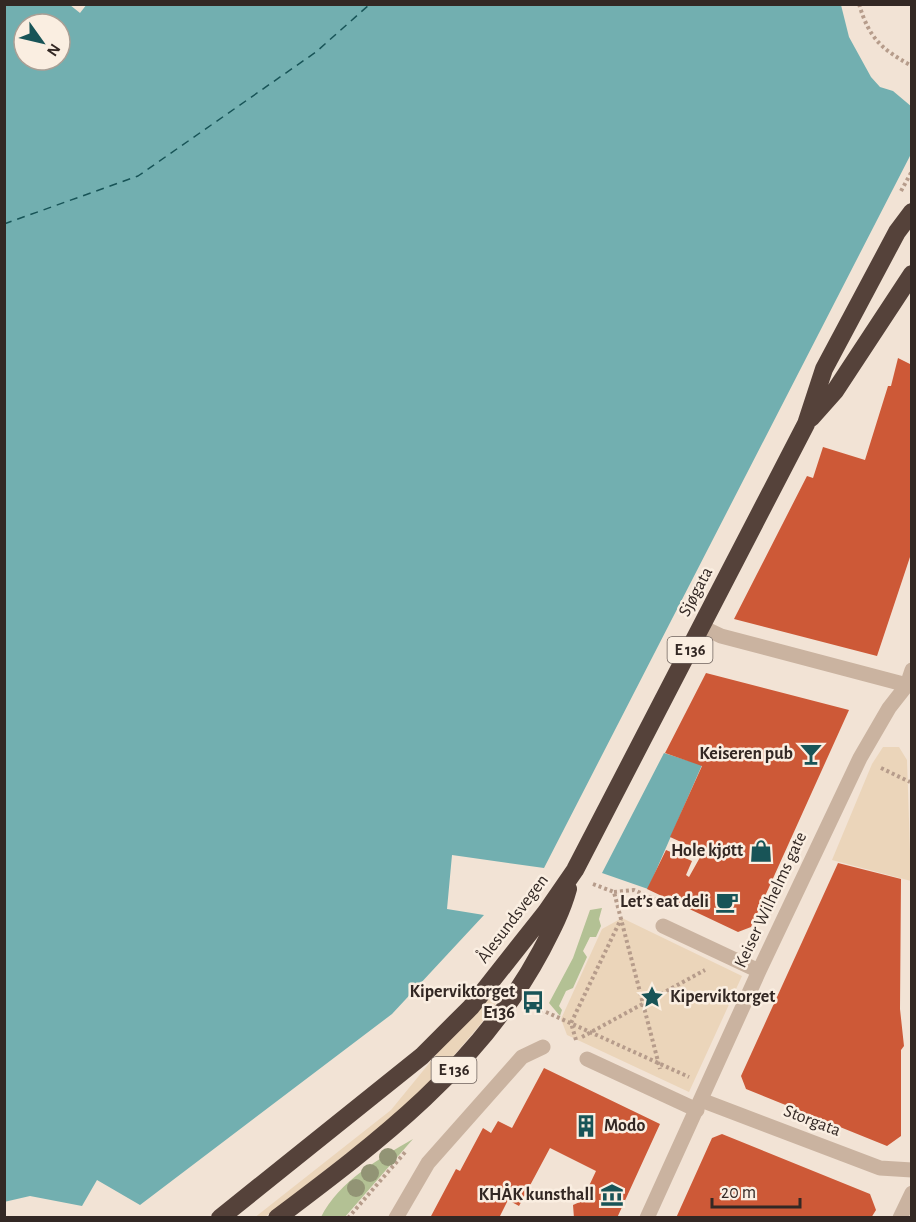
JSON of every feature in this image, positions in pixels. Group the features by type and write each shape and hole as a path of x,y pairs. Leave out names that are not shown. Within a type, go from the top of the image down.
{"highway":[{"name":"Sjøgata","path":"572,876 806,424 824,369 897,232 912,212"},
{"name":"Sjøgata","path":"806,424 835,392 912,274"},
{"name":"Ålesundsvegen","path":"277,1218 337,1173 441,1085 515,997 562,911 572,876"},
{"name":"Ålesundsvegen","path":"220,1218 436,1043 495,978 572,876"},
{"path":"302,1218 337,1173"}],"street":[{"path":"702,627 721,636 910,684"},
{"name":"Keiser Wilhelms gate","path":"647,1218 759,971 860,758 889,708 910,684"},
{"path":"663,926 759,971"},
{"path":"396,1218 428,1162 522,1057 543,1047"},
{"name":"Storgata","path":"587,1059 666,1096 702,1098 880,1168 912,1170"},
{"path":"900,1218 912,1193"}],"path":[{"path":"859,4 865,26 876,42 912,66"},
{"path":"872,764 910,782"},
{"path":"572,876 614,892 634,890 672,908 663,926"},
{"path":"614,892 666,1096"},
{"path":"587,1059 580,1056 571,1023 622,918"},
{"path":"576,1040 729,957"},
{"path":"515,997 658,1063 702,1098"},
{"path":"348,1218 417,1137 401,1121"}],"green space":[{"path":"602,908 599,919 601,926 596,937 590,937 583,951 587,957 573,988 566,991 559,1006 562,1010 560,1016 549,1003 573,958 590,910"},
{"path":"413,1139 345,1217 321,1217 338,1192 349,1182 374,1163"}],"shaded area":[{"path":"883,747 899,747 907,760 911,881 832,860 872,764"},
{"name":"Kiperviktorget","path":"622,918 742,976 689,1092 567,1035 561,1019 602,929"},
{"path":"498,989 502,991 500,998 479,1026 433,1080 396,1115 265,1217 254,1218 391,1110 440,1050"}],"water":[{"path":"87,4 841,5 849,37 871,77 880,87 893,91 912,107 911,154 544,868 452,855 447,909 484,915 392,1014 140,1205 97,1180 82,1206 30,1196 4,1202 5,5 70,5 80,13"},
{"path":"664,753 702,765 648,889 602,873"}],"building":[{"path":"898,358 912,365 912,551 877,656 734,619 807,476 813,478 823,447 865,460 888,386 891,386"},
{"path":"706,673 849,710 751,927 738,932 647,889 666,850 692,861 686,875 689,877 703,852 670,837 702,766 665,753"},
{"path":"838,863 901,879 900,1009 904,1046 901,1050 901,1136 887,1146 746,1089 741,1076"},
{"path":"544,1068 660,1124 617,1218 574,1218 573,1205 582,1201 596,1171 550,1148 519,1206 508,1200 499,1218 430,1218 456,1169 460,1171 483,1128 491,1133 498,1121 512,1128"},
{"path":"722,1134 870,1194 876,1210 871,1218 676,1218 712,1138"}],"ferry route":[{"path":"4,224 138,176 316,52 370,4"}],"place":[{"name":"Keiseren pub","path":"811,754"},
{"name":"Hole kjøtt","path":"761,851"},
{"name":"Let’s eat deli","path":"727,902"},
{"name":"Kiperviktorget","path":"652,997"},
{"name":"Kiperviktorget E136","path":"533,1002"},
{"name":"Modo","path":"586,1126"},
{"name":"KHÅK kunsthall","path":"612,1195"}]}
